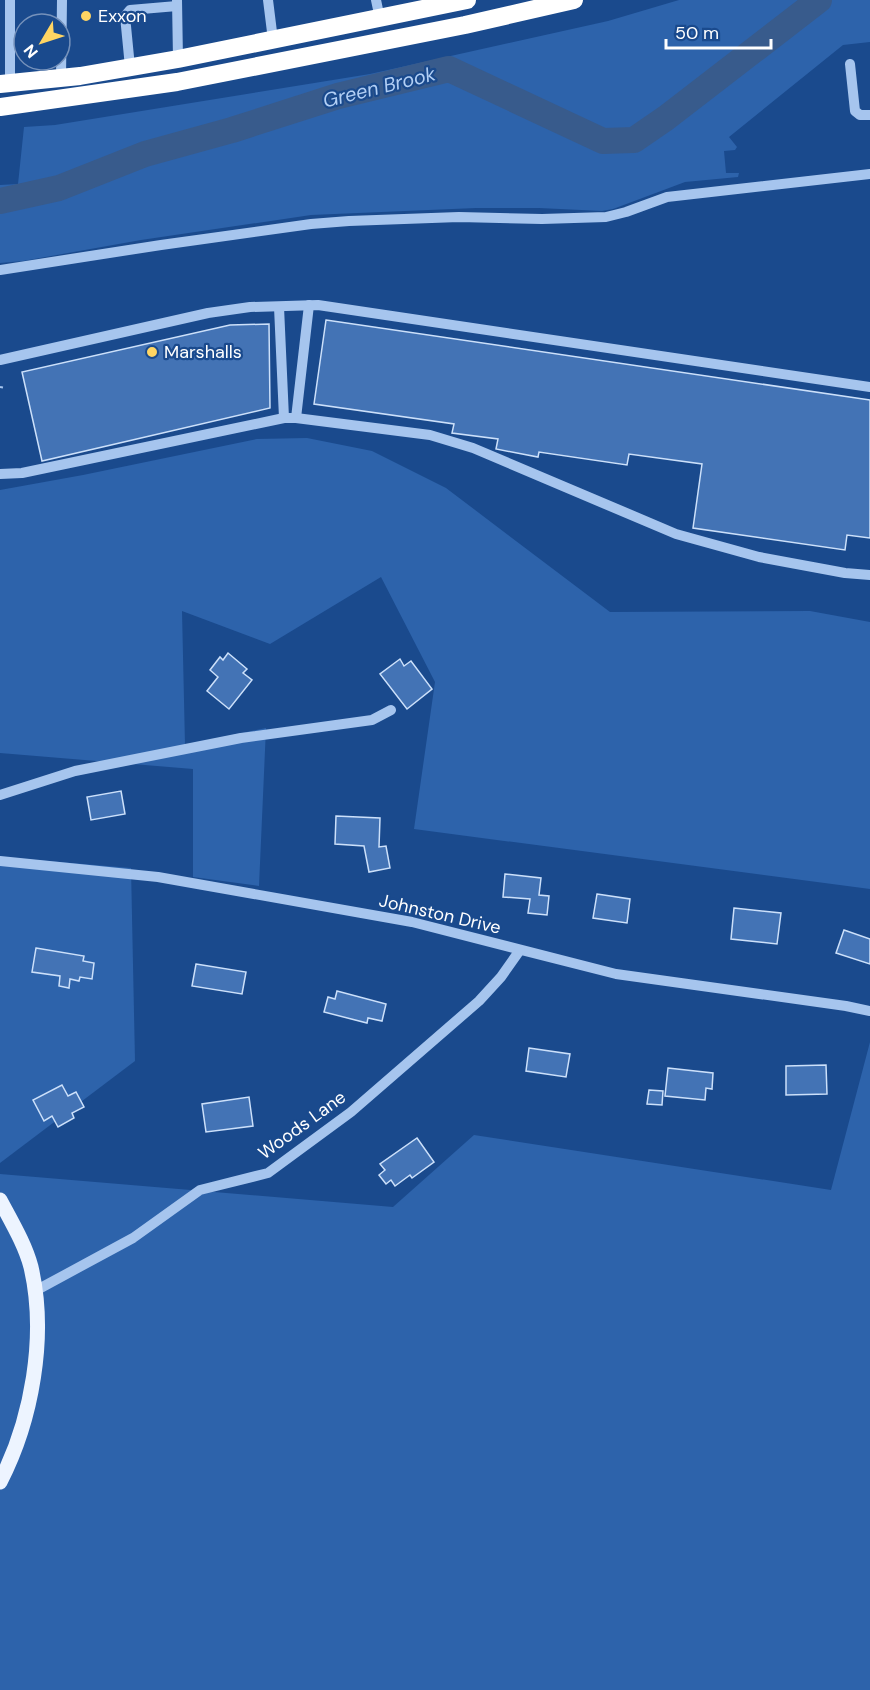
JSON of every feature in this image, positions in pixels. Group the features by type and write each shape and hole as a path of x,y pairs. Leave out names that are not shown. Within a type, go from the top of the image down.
{"highway":[{"path":"5,84 61,78 178,59 467,0"},
{"path":"0,107 177,82 465,25 574,0"}],"main road":[{"path":"0,1200 17,1232 30,1265 35,1291 37,1336 32,1392 13,1457 0,1482"}],"street":[{"path":"5,84 10,0"},
{"path":"61,78 62,0"},
{"path":"268,0 273,40"},
{"path":"376,0 380,19"},
{"path":"130,67 124,16 130,10 177,3 178,59"},
{"path":"850,64 855,111 860,115 870,115"},
{"path":"0,270 129,249 349,220 606,217 668,197 870,174"},
{"path":"296,418 309,305"},
{"path":"0,360 208,313 250,307 309,305 870,387"},
{"path":"279,307 284,418"},
{"path":"0,474 22,473 284,418 296,418 430,435 473,448 676,534 759,558 866,575 870,565"},
{"path":"0,795 75,771 241,738 372,720 391,710"},
{"name":"Johnston Drive","path":"0,861 158,877 412,922 616,974 870,1011"},
{"name":"Woods Lane","path":"35,1291 133,1238 200,1191 268,1173 351,1112 479,1001 501,977 520,950"}],"path":[{"path":"0,387 6,388"}],"shaded area":[{"path":"679,0 870,0 870,42 843,45 729,137 737,147 735,150 724,151 726,173 739,173 738,177 685,182 613,209 602,211 476,208 311,215 0,263 0,185 18,184 24,127 55,125 370,74 608,21"},
{"path":"307,438 372,451 446,488 610,612 810,611 870,622 870,889 414,829 435,682 381,577 270,644 182,611 185,745 266,728 259,886 193,877 193,769 0,753 0,490 257,439"},
{"path":"0,857 131,868 135,1061 0,1163"},
{"path":"870,1042 870,1690 0,1690 0,1174 393,1207 474,1135 831,1190"}],"building":[{"path":"326,320 870,400 870,538 847,535 845,550 693,528 702,464 629,454 627,465 539,452 538,457 496,449 498,439 452,433 454,424 314,404"},
{"path":"269,324 270,408 42,461 22,372 230,325"},
{"path":"228,653 247,669 243,673 252,680 229,709 207,691 218,677 210,670 220,657 223,660"},
{"path":"400,659 404,666 411,661 432,689 407,709 380,674"},
{"path":"121,791 125,814 91,820 87,797"},
{"path":"336,816 380,818 379,847 386,846 390,868 369,872 364,846 335,844"},
{"path":"505,874 541,878 539,895 549,896 547,915 528,913 530,899 503,897"},
{"path":"597,894 630,899 627,923 593,918"},
{"path":"734,908 781,913 777,944 731,939"},
{"path":"844,930 870,939 870,964 836,953"},
{"path":"36,948 84,956 83,961 94,963 92,979 80,977 79,981 70,979 69,988 59,986 60,976 32,972"},
{"path":"196,964 246,972 242,994 192,986"},
{"path":"337,991 386,1004 382,1021 368,1018 367,1023 324,1012 328,997 335,999"},
{"path":"529,1048 570,1054 566,1077 526,1071"},
{"path":"826,1065 827,1094 786,1095 786,1066"},
{"path":"668,1068 713,1073 712,1089 706,1088 705,1100 665,1096"},
{"path":"62,1085 68,1096 76,1092 84,1107 72,1113 74,1118 58,1127 52,1116 44,1121 33,1100"},
{"path":"649,1090 663,1091 662,1105 647,1104"},
{"path":"249,1097 253,1126 206,1132 202,1104"},
{"path":"417,1138 434,1162 412,1178 410,1175 395,1186 391,1180 386,1184 379,1175 385,1170 380,1164"}],"waterway":[{"name":"Green Brook","path":"0,201 59,188 145,154 232,130 338,96 449,69 603,141 634,140 819,0"}],"place":[{"name":"Exxon","path":"86,16"},
{"name":"Marshalls","path":"152,352"}]}
